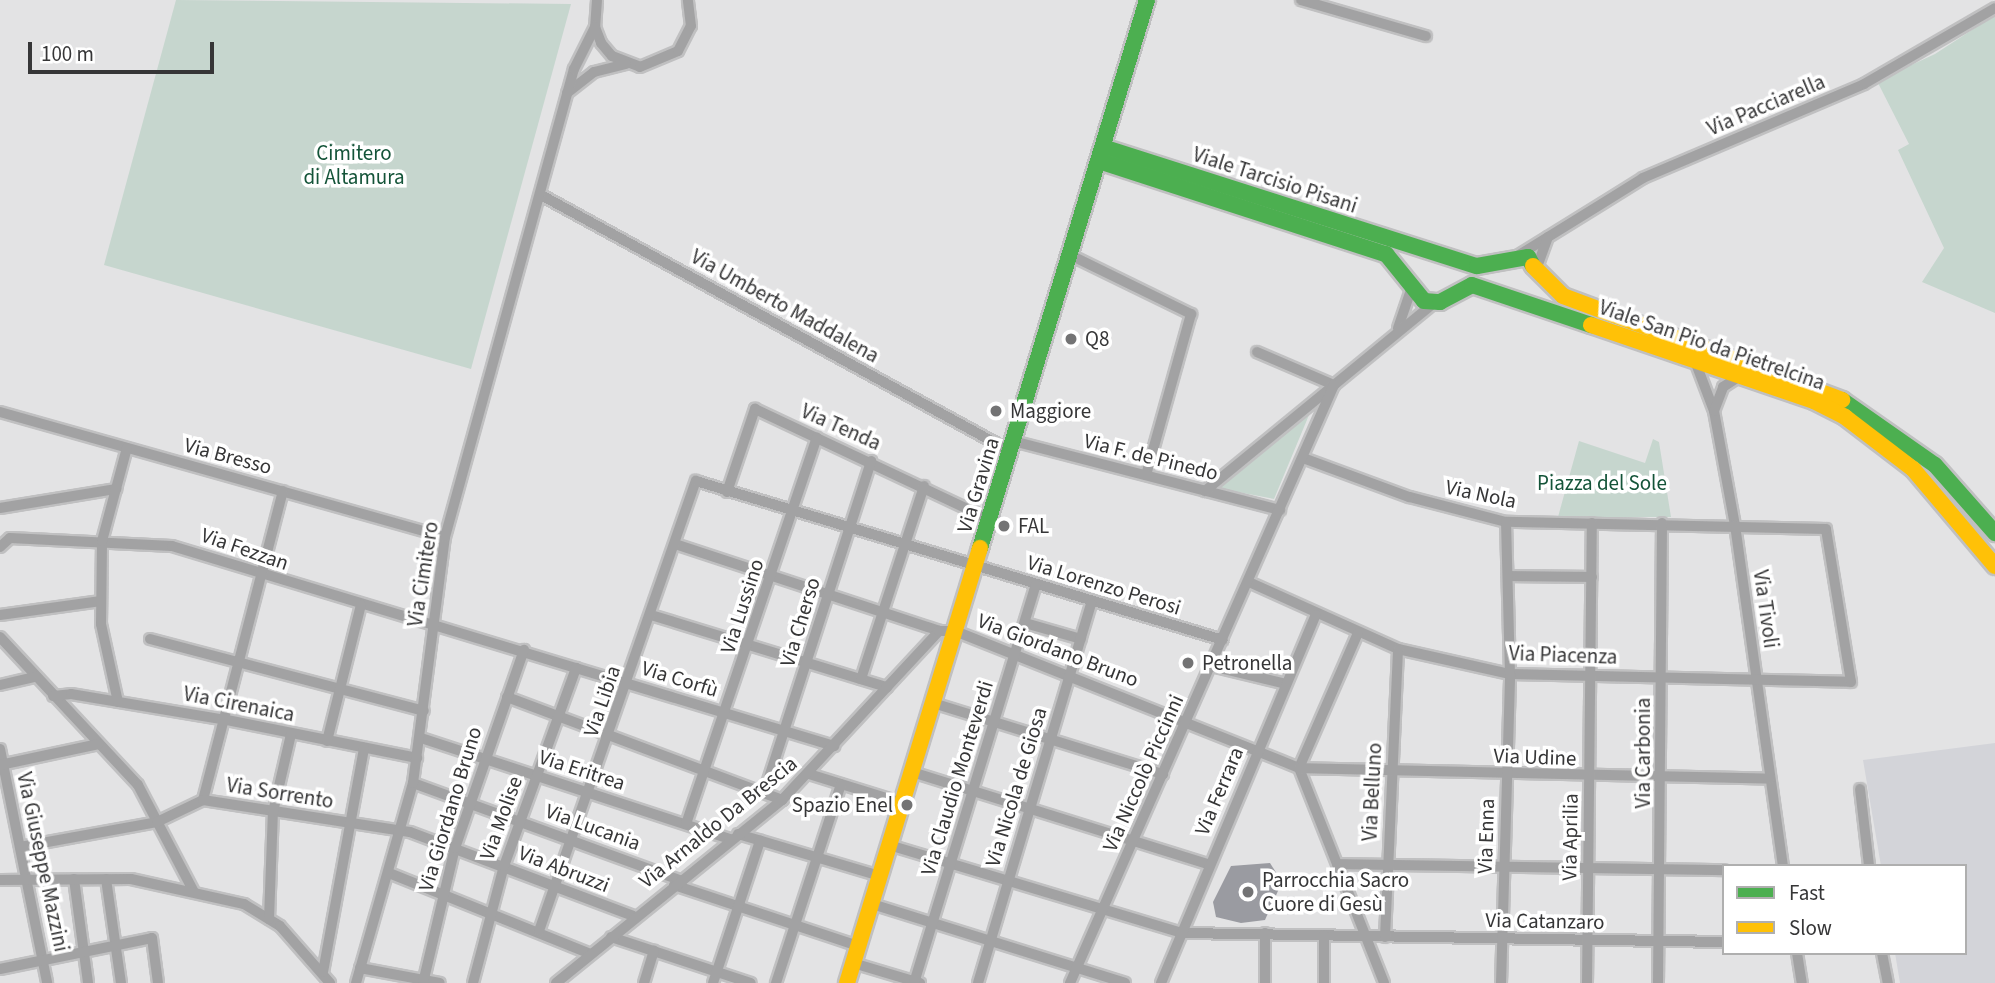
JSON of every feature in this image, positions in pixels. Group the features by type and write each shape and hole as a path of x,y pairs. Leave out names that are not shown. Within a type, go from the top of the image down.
{"main road":[{"name":"Via Gravina","path":"847,983 933,703 947,631 975,566 1147,0"},
{"name":"Viale Tarcisio Pisani","path":"1101,154 1477,266 1519,255"},
{"name":"Viale Tarcisio Pisani","path":"1101,154 1387,254 1410,284 1433,304"},
{"path":"1410,284 1415,262 1434,254"},
{"name":"Viale San Pio da Pietrelcina","path":"1519,255 1563,296 1846,401 1935,466 1995,533"},
{"path":"1522,302 1535,293 1539,273"},
{"name":"Viale San Pio da Pietrelcina","path":"1433,304 1472,285 1740,376 1845,417 1913,469 1995,566"}],"street":[{"path":"597,0 595,27 606,49 626,64"},
{"path":"567,93 594,72 626,64 654,65 678,51 691,26 688,0"},
{"path":"1301,0 1426,36"},
{"name":"Via Pacciarella","path":"1519,255 1643,178 1864,85 1995,8"},
{"name":"Via Cimitero","path":"356,983 401,833 413,783 421,738 445,537 567,93 581,46 595,27"},
{"name":"Via Umberto Maddalena","path":"541,195 1012,446"},
{"path":"1539,273 1549,234"},
{"path":"1070,255 1191,314 1146,475"},
{"path":"1398,328 1410,284"},
{"path":"1205,491 1334,385 1398,328 1433,304"},
{"path":"1257,352 1334,385"},
{"name":"Via Tivoli","path":"1695,361 1714,411 1735,525 1783,864"},
{"path":"1714,411 1723,387 1740,376"},
{"name":"Via Niccolò Piccinni","path":"1070,983 1135,841 1185,720 1249,582 1334,385"},
{"name":"Via Tenda","path":"727,492 755,409 872,461 989,519"},
{"name":"Via Bresso","path":"0,412 445,537"},
{"name":"Via Lussino","path":"686,824 727,713 817,438"},
{"name":"Via F. de Pinedo","path":"1012,446 1146,475 1280,510"},
{"path":"118,702 102,601 102,541 127,448"},
{"name":"Via Nola","path":"1303,458 1409,497 1506,522 1662,523 1826,529 1850,682"},
{"name":"Via Cherso","path":"764,793 872,461"},
{"name":"Via Lorenzo Perosi","path":"696,481 1091,603 1223,640"},
{"name":"Via Libia","path":"539,931 629,683 696,481"},
{"path":"861,679 924,486"},
{"path":"0,508 116,489"},
{"path":"203,800 227,720 284,491"},
{"name":"Via Enna","path":"1501,983 1510,674 1506,522"},
{"name":"Via Aprilia","path":"1587,983 1593,677 1592,523"},
{"name":"Via Carbonia","path":"1658,983 1662,779 1662,523"},
{"name":"Via Fezzan","path":"0,547 10,538 172,546 262,576 435,624"},
{"name":"Via Giordano Bruno","path":"675,544 1015,654 1299,768"},
{"path":"1508,576 1592,577"},
{"name":"Via Piacenza","path":"1249,582 1316,615 1398,649 1510,674 1850,682"},
{"name":"Via Claudio Monteverdi","path":"916,982 1036,585"},
{"path":"0,615 102,601"},
{"name":"Via Nicola de Giosa","path":"978,983 1091,603"},
{"path":"327,741 361,605"},
{"path":"651,615 887,687"},
{"name":"Via Ferrara","path":"1161,983 1257,749 1316,615"},
{"path":"1025,623 1081,639"},
{"name":"Via Corfù","path":"435,624 787,729 834,746"},
{"name":"Via Arnaldo Da Brescia","path":"556,983 633,916 782,800 887,687 947,631"},
{"path":"1359,633 1299,768 1384,983"},
{"path":"0,637 138,785 193,890"},
{"path":"150,639 424,711"},
{"name":"Via Belluno","path":"1385,937 1398,649"},
{"name":"Via Giordano Bruno","path":"423,981 455,848 523,650"},
{"path":"1211,666 1286,684"},
{"name":"Via Molise","path":"473,983 489,912 504,866 576,668"},
{"path":"0,685 36,677"},
{"name":"Via Cirenaica","path":"54,696 118,702 227,720 417,758"},
{"path":"507,696 782,800"},
{"path":"933,703 1163,774"},
{"path":"270,919 274,812 291,734"},
{"name":"Via Eritrea","path":"421,738 686,824 760,841 880,876"},
{"path":"1,764 99,744"},
{"path":"323,972 364,748"},
{"name":"Via Giuseppe Mazzini","path":"0,749 47,983"},
{"name":"Via Udine","path":"1299,768 1590,778 1770,779"},
{"path":"912,772 1210,865"},
{"path":"809,774 902,803"},
{"name":"Via Lucania","path":"413,783 572,840 738,907 859,946"},
{"path":"776,983 841,784"},
{"path":"1860,789 1870,864"},
{"name":"Via Sorrento","path":"20,847 157,822 203,800 401,833"},
{"name":"Via Abruzzi","path":"401,833 455,848 633,916"},
{"path":"715,977 760,841"},
{"name":"Via Catanzaro","path":"889,845 1007,883 1182,933 1722,943"},
{"path":"1337,864 1722,870"},
{"path":"389,873 539,931 590,954"},
{"path":"74,879 88,983"},
{"path":"106,879 121,983"},
{"path":"0,880 106,879 193,890 244,904 270,919 323,972 330,983"},
{"path":"872,904 1125,983"},
{"path":"1265,933 1265,983"},
{"path":"1324,935 1324,983"},
{"path":"611,937 654,951 715,977 751,983"},
{"path":"0,969 152,938 158,983"},
{"path":"644,983 654,951"},
{"path":"1797,955 1802,983"},
{"path":"1882,955 1888,983"},
{"path":"853,963 916,982"},
{"path":"360,968 440,983"}],"shaded area":[{"path":"1995,743 1995,983 1900,983 1895,955 1967,955 1967,864 1881,864 1863,760"}],"green space":[{"name":"Cimitero di Altamura","path":"176,0 571,4 471,369 104,265"},
{"path":"1995,15 1995,313 1922,282 1944,248 1898,150 1909,144 1877,81 1935,54"},
{"path":"1309,415 1274,499 1217,488"},
{"name":"Piazza del Sole","path":"1653,439 1659,442 1671,517 1558,517 1579,441 1645,463"}],"building":[{"name":"Parrocchia Sacro Cuore di Gesù","path":"1270,863 1282,882 1265,920 1241,923 1216,917 1213,902 1231,866"}],"traffic: fast":[{"path":"980,548 1147,0"},
{"path":"1103,147 1477,266 1528,257 1533,266"},
{"path":"1099,161 1386,254 1424,301 1440,302 1472,285 1591,325"},
{"path":"1842,400 1935,465 1995,533"}],"traffic: slow":[{"path":"1533,266 1563,296 1842,400"},
{"path":"1591,325 1814,401 1845,417 1913,469 1995,566"},
{"path":"847,983 980,548"}],"place":[{"name":"Q8","path":"1071,339"},
{"name":"Maggiore","path":"996,411"},
{"name":"FAL","path":"1004,526"},
{"name":"Petronella","path":"1188,663"},
{"name":"Spazio Enel","path":"907,805"},
{"name":"Parrocchia Sacro Cuore di Gesù","path":"1248,892"}]}
